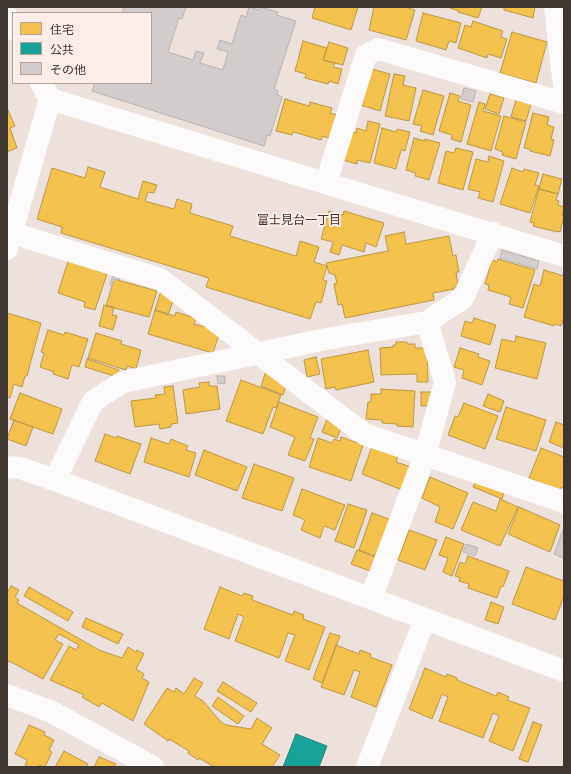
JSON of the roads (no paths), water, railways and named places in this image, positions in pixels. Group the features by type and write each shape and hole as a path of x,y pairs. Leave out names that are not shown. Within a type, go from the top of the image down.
{"street":[{"path":"555,7 564,86"},
{"path":"7,17 12,27"},
{"path":"326,183 366,55 378,49 564,103"},
{"path":"564,256 326,183 45,91 9,241 160,279 364,434 564,502"},
{"path":"55,480 93,401 123,382 326,339 427,322 463,298 493,233"},
{"path":"371,598 425,455 445,382 427,322"},
{"path":"7,467 20,468 55,480 564,671"},
{"path":"368,767 407,662 425,619"},
{"path":"7,695 52,712 153,767"}],"district":[{"name":"富士見台一丁目","path":"299,221"}]}
